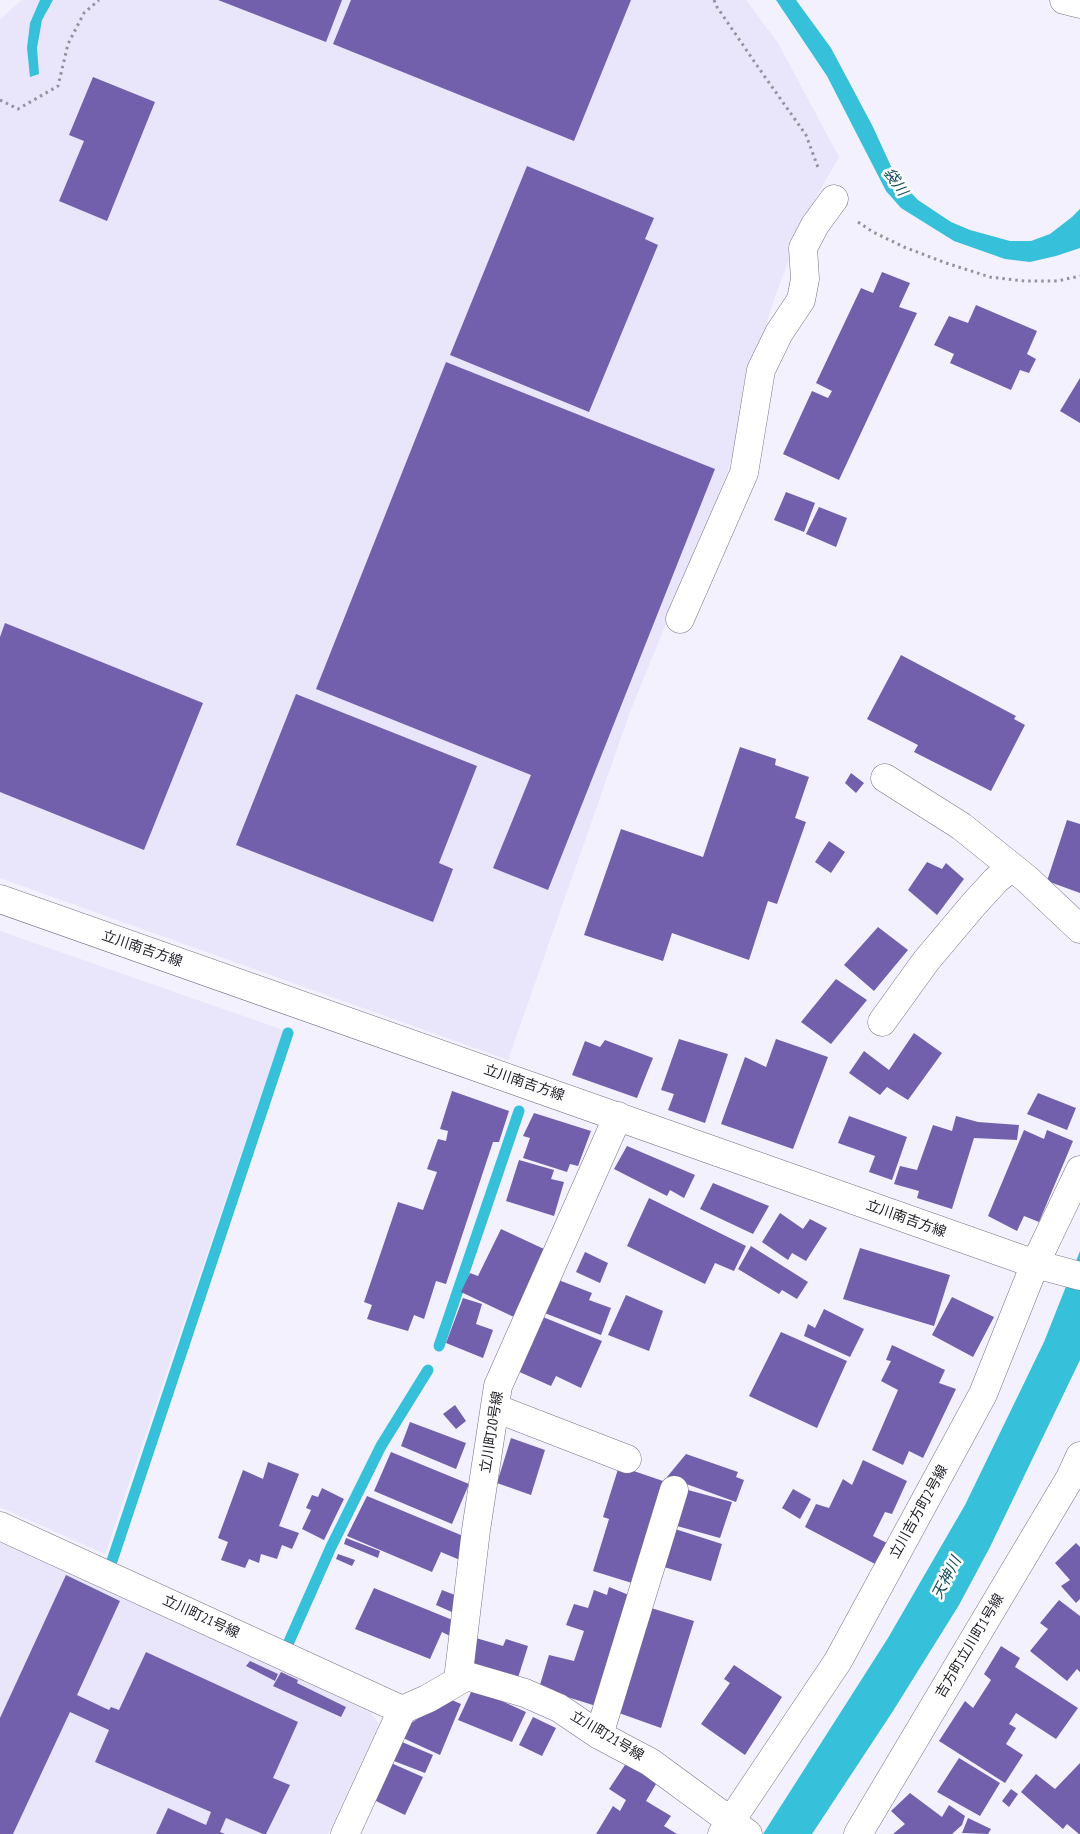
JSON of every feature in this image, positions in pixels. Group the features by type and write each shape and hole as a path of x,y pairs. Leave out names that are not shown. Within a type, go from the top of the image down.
{"street":[{"path":"1064,0 1080,4"},
{"path":"680,619 744,473 761,370 779,333 801,300 805,279 803,248 815,225 834,199"},
{"path":"885,778 960,826 1027,879 1080,929"},
{"path":"882,1022 926,961 974,904 996,880 1012,867"},
{"name":"立川南吉方線","path":"0,899 1042,1266 1080,1276"},
{"name":"立川町20号線","path":"458,1680 474,1549 498,1386 618,1116"},
{"name":"立川吉方町2号線","path":"735,1830 838,1660 983,1394 1042,1266 1080,1170"},
{"path":"495,1408 627,1459"},
{"name":"吉方町立川町1号線","path":"858,1834 1077,1474"},
{"path":"600,1735 674,1490"},
{"name":"立川町21号線","path":"0,1526 402,1710"},
{"name":"立川町21号線","path":"458,1680 467,1676 524,1693 559,1708 600,1735 650,1762 735,1830"},
{"path":"345,1834 402,1710 427,1699 458,1680"}],"path":[{"path":"0,100 18,109 58,86 68,44 84,13 99,0"},
{"path":"714,0 758,67 806,134 826,187 844,213 873,232 904,248 990,277 1025,281 1057,281 1080,276"}],"shaded area":[{"path":"22,0 746,0 778,43 839,157 803,220 771,308 728,471 630,712 508,1060 0,878 0,19"},
{"path":"0,931 283,1030 105,1554 0,1507"},
{"path":"0,1541 370,1712 379,1724 328,1834 0,1834"}],"water":[{"path":"40,0 53,0 42,20 37,48 39,74 30,77 27,48 30,23"},
{"name":"袋川","path":"776,0 796,0 831,48 872,125 896,177 918,200 951,222 970,230 1010,241 1031,241 1050,234 1080,209 1080,248 1030,262 1005,259 954,241 901,208 886,191 827,76"},
{"name":"天神川","path":"1080,1251 1080,1360 990,1547 959,1605 893,1711 812,1834 763,1834 888,1638 965,1505 1044,1342"}],"building":[{"path":"218,0 342,0 326,42"},
{"path":"351,0 631,0 574,141 333,44"},
{"path":"93,77 155,102 107,221 59,201 84,141 69,135"},
{"path":"527,166 654,218 645,239 658,245 589,412 450,355"},
{"path":"882,272 910,283 899,307 917,313 839,480 783,454 812,391 828,398 832,391 816,383 861,288 873,293"},
{"path":"976,305 1037,331 1027,354 1036,359 1029,373 1020,370 1011,390 950,363 954,354 934,345 949,316 968,323"},
{"path":"446,362 715,469 548,890 493,868 531,775 316,689"},
{"path":"1080,378 1080,423 1060,411"},
{"path":"786,492 815,503 804,532 774,520"},
{"path":"819,507 847,518 836,547 806,534"},
{"path":"5,623 203,703 144,850 0,792 0,637"},
{"path":"901,655 1016,716 1014,719 1025,725 991,791 914,752 918,745 867,719"},
{"path":"296,694 477,766 439,863 453,869 433,922 236,845"},
{"path":"740,747 776,759 775,765 809,777 795,818 806,822 777,904 768,901 749,960 672,933 663,961 584,935 621,829 703,857"},
{"path":"851,773 864,783 856,793 845,783"},
{"path":"1067,820 1080,824 1080,893 1047,881"},
{"path":"829,841 845,852 831,873 815,862"},
{"path":"927,862 942,869 946,863 964,879 937,915 908,890"},
{"path":"878,927 908,950 874,991 844,965"},
{"path":"836,979 867,1000 831,1044 801,1022"},
{"path":"914,1033 942,1053 908,1100 887,1087 880,1095 849,1073 864,1051 889,1070"},
{"path":"679,1039 728,1054 705,1123 668,1110 674,1094 661,1090"},
{"path":"776,1039 828,1057 793,1149 721,1124 745,1057 766,1067"},
{"path":"605,1040 653,1058 637,1098 572,1075 585,1041 600,1047"},
{"path":"452,1091 509,1111 499,1142 493,1142 446,1284 436,1281 424,1319 414,1315 408,1331 367,1319 372,1305 364,1302 398,1202 423,1210 437,1172 427,1169 438,1139 446,1141 448,1131 440,1129"},
{"path":"1038,1093 1076,1108 1067,1130 1027,1114"},
{"path":"534,1113 591,1131 578,1166 570,1164 567,1172 523,1158 530,1138 523,1136"},
{"path":"849,1116 907,1137 892,1180 869,1172 875,1156 838,1143"},
{"path":"956,1116 978,1122 1019,1125 1017,1140 974,1138 952,1209 917,1198 919,1191 894,1184 900,1166 917,1170 933,1125 952,1131"},
{"path":"1024,1130 1044,1139 1047,1130 1073,1141 1039,1222 1024,1216 1017,1231 988,1216"},
{"path":"627,1146 695,1175 684,1198 670,1190 667,1196 614,1169"},
{"path":"519,1160 554,1170 551,1179 564,1182 554,1216 506,1201"},
{"path":"713,1183 769,1206 753,1234 700,1209"},
{"path":"649,1198 746,1246 734,1271 715,1263 705,1284 627,1246"},
{"path":"780,1213 803,1229 810,1219 827,1228 806,1261 792,1253 788,1260 762,1242"},
{"path":"501,1229 544,1249 516,1318 461,1292 470,1273 478,1276"},
{"path":"751,1246 808,1282 797,1299 782,1290 779,1294 738,1269"},
{"path":"860,1248 950,1275 934,1326 843,1299"},
{"path":"585,1252 608,1263 600,1283 576,1272"},
{"path":"556,1279 592,1293 589,1300 611,1308 601,1335 542,1312"},
{"path":"626,1295 663,1311 649,1351 608,1335"},
{"path":"952,1297 994,1317 973,1357 932,1335"},
{"path":"463,1298 482,1304 476,1324 493,1330 483,1358 446,1343"},
{"path":"824,1309 864,1329 850,1357 804,1336 808,1324 815,1328"},
{"path":"538,1315 602,1341 581,1388 556,1376 551,1386 515,1370"},
{"path":"781,1332 847,1361 817,1428 749,1396"},
{"path":"892,1345 945,1370 939,1383 956,1389 923,1458 909,1451 903,1465 872,1450 898,1390 881,1381 891,1361 886,1360"},
{"path":"455,1405 466,1421 456,1429 443,1414"},
{"path":"410,1422 466,1443 456,1469 401,1446"},
{"path":"511,1438 545,1450 531,1495 497,1483"},
{"path":"391,1452 469,1484 452,1524 374,1491"},
{"path":"686,1454 738,1472 736,1477 744,1480 736,1502 667,1477"},
{"path":"863,1460 907,1481 892,1514 885,1512 873,1536 887,1543 875,1564 805,1527 816,1504 829,1508 843,1479 852,1485"},
{"path":"268,1462 299,1474 279,1526 299,1533 292,1549 282,1545 277,1559 261,1554 259,1563 249,1559 245,1568 221,1560 228,1542 218,1538 243,1470 263,1479"},
{"path":"619,1466 663,1481 632,1583 593,1571 609,1519 603,1517"},
{"path":"322,1488 344,1499 324,1540 302,1529 311,1510 306,1508 312,1495 318,1497"},
{"path":"793,1489 811,1499 800,1519 782,1508"},
{"path":"688,1490 732,1502 720,1538 677,1526"},
{"path":"367,1496 468,1538 460,1560 441,1552 432,1572 347,1536"},
{"path":"675,1529 722,1544 711,1581 664,1567"},
{"path":"346,1538 380,1551 378,1558 344,1544"},
{"path":"1076,1543 1080,1547 1080,1599 1076,1603 1061,1586 1070,1580 1055,1563"},
{"path":"338,1554 355,1560 352,1566 336,1559"},
{"path":"66,1575 120,1601 77,1695 109,1710 111,1707 119,1710 146,1652 298,1722 273,1778 290,1785 266,1834 226,1818 220,1832 225,1834 156,1834 168,1808 206,1825 211,1812 95,1762 109,1730 70,1712 13,1834 0,1834 0,1718"},
{"path":"609,1587 629,1595 596,1706 539,1688 549,1655 574,1661 584,1631 566,1625 574,1604 588,1608 594,1590 607,1595"},
{"path":"374,1588 455,1621 450,1636 442,1632 430,1659 355,1629"},
{"path":"442,1590 460,1597 454,1613 436,1605"},
{"path":"1059,1600 1080,1616 1080,1672 1077,1669 1067,1681 1030,1651 1048,1629 1040,1623"},
{"path":"651,1608 694,1621 661,1728 619,1713"},
{"path":"476,1638 503,1646 506,1639 528,1646 517,1681 468,1664"},
{"path":"1001,1646 1020,1658 1015,1667 1078,1708 1056,1739 1016,1713 1009,1724 1016,1728 1006,1744 1023,1755 1005,1783 939,1741 965,1701 973,1708 991,1680 984,1674"},
{"path":"250,1661 278,1674 275,1681 246,1666"},
{"path":"734,1665 782,1697 745,1755 701,1724 730,1683 724,1679"},
{"path":"281,1672 298,1680 297,1683 346,1707 341,1717 273,1686"},
{"path":"473,1688 526,1712 512,1742 458,1720"},
{"path":"447,1698 461,1704 440,1755 403,1738 410,1724"},
{"path":"533,1717 556,1728 542,1756 519,1745"},
{"path":"402,1742 433,1755 425,1773 394,1761"},
{"path":"959,1758 1000,1783 980,1816 937,1792"},
{"path":"629,1759 659,1779 646,1801 671,1816 664,1826 677,1834 596,1834 613,1806 620,1811 626,1800 609,1789"},
{"path":"391,1763 423,1777 405,1815 374,1800"},
{"path":"1080,1763 1079,1834 1067,1824 1063,1829 1021,1792 1036,1774 1055,1789"},
{"path":"1011,1789 1018,1794 1009,1807 1002,1801"},
{"path":"910,1793 942,1817 949,1805 965,1816 962,1825 952,1834 893,1834 905,1824 891,1811"},
{"path":"968,1818 991,1829 988,1834 962,1833"}],"waterway":[{"path":"112,1561 288,1033"},
{"path":"439,1346 519,1111"},
{"path":"288,1644 331,1547 381,1446 428,1370"}]}
